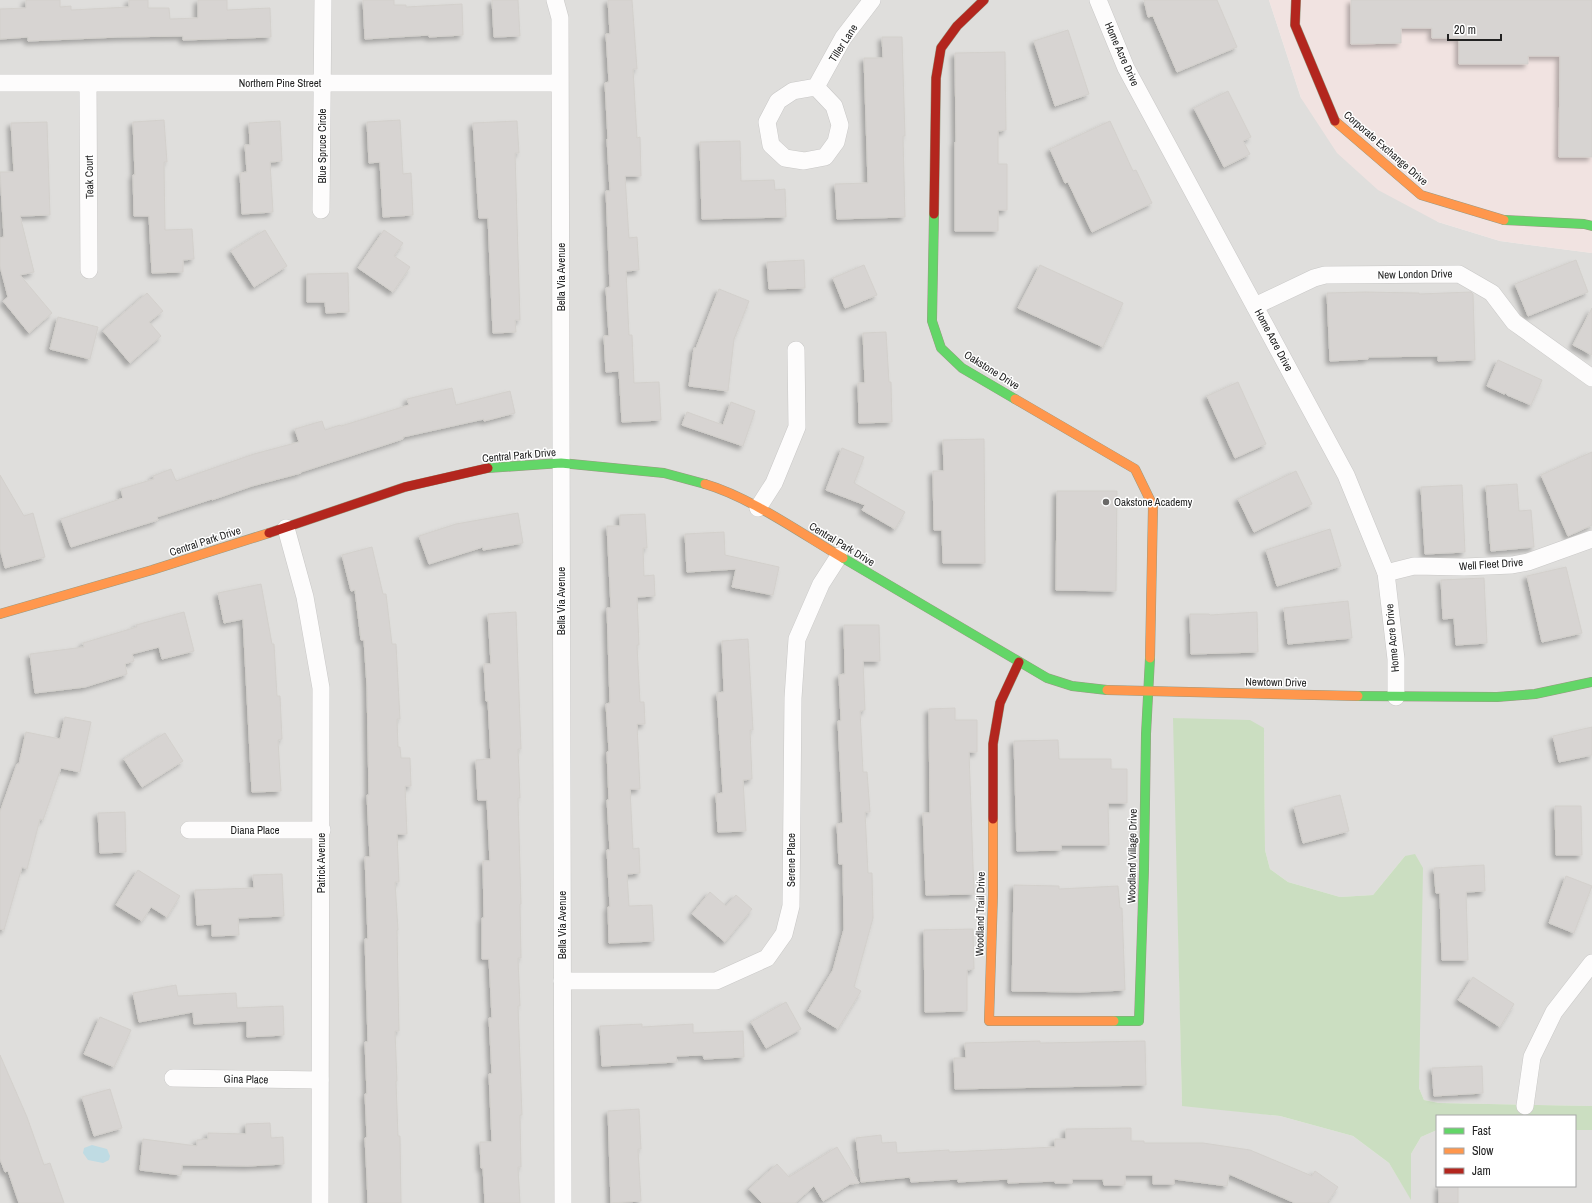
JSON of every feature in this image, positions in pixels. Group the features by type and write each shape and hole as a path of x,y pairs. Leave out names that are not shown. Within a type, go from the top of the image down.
{"street":[{"name":"Blue Spruce Circle","path":"321,210 323,0"},
{"name":"Bella Via Avenue","path":"555,0 560,18 563,1203"},
{"name":"Tiller Lane","path":"816,87 843,38 872,0"},
{"name":"Oakstone Drive","path":"984,0 957,26 941,48 939,56 936,78 932,321 941,348 962,368 1135,469 1153,506 1149,691"},
{"name":"Home Acre Drive","path":"1098,0 1126,68 1346,475 1386,573 1396,659 1396,697"},
{"name":"Corporate Exchange Drive","path":"1296,0 1295,25 1335,121 1421,196 1508,221 1584,224 1592,226"},
{"name":"Northern Pine Street","path":"0,83 559,83"},
{"name":"Teak Court","path":"88,84 90,270"},
{"path":"816,87 834,106 840,125 836,142 825,157 804,161 785,158 771,145 767,122 778,101 793,91 816,87"},
{"name":"New London Drive","path":"1255,306 1314,278 1326,275 1459,274 1492,293 1514,322 1592,378"},
{"path":"758,508 774,482 797,427 796,350"},
{"name":"Central Park Drive","path":"0,614 152,570 286,528 405,487 492,467 561,462 664,473 717,488 758,508 971,634"},
{"name":"Patrick Avenue","path":"286,528 305,597 321,688 322,830 320,1203"},
{"name":"Well Fleet Drive","path":"1386,573 1414,566 1464,567 1523,563 1592,539"},
{"name":"Serene Place","path":"562,981 716,981 767,958 784,934 791,906 792,698 797,639 821,584 838,556"},
{"name":"Newtown Drive","path":"971,634 1047,678 1072,686 1108,690 1396,697 1497,697 1535,694 1592,682"},
{"name":"Woodland Trail Drive","path":"1018,662 1000,702 993,744 993,894 989,1021 1139,1021"},
{"name":"Woodland Village Drive","path":"1139,1021 1144,869 1146,734 1149,691"},
{"name":"Diana Place","path":"189,830 322,830"},
{"path":"1525,1106 1532,1057 1554,1012 1590,971"},
{"name":"Gina Place","path":"173,1078 320,1080"}],"shaded area":[{"path":"0,0 1269,0 1301,98 1438,222 1500,241 1592,253 1592,1106 1439,1103 1424,1100 1419,1088 1405,856 1373,895 1340,897 1288,882 1270,869 1265,850 1264,728 1174,718 1182,1105 1280,1116 1353,1136 1389,1163 1411,1199 1411,1154 1421,1137 1436,1130 1436,1187 1576,1187 1576,1130 1592,1130 1592,1203 0,1203"},
{"path":"1269,0 1592,0 1592,253 1500,241 1438,222 1378,190 1337,153 1301,98"}],"green space":[{"path":"1173,718 1250,720 1264,728 1265,850 1270,869 1288,882 1340,897 1373,895 1405,856 1415,854 1423,868 1419,1088 1424,1100 1439,1103 1592,1106 1592,1130 1576,1130 1576,1115 1436,1115 1436,1130 1421,1137 1411,1154 1411,1200 1389,1163 1353,1136 1280,1116 1182,1106"}],"water":[{"path":"92,1145 107,1149 110,1156 109,1160 103,1163 88,1160 83,1153 84,1148"}],"building":[{"path":"26,0 60,0 60,7 71,6 71,10 129,7 129,0 148,0 148,8 169,8 170,19 198,18 198,0 227,0 227,10 270,8 271,37 183,40 183,36 28,41 28,37 0,39 0,9 26,8"},
{"path":"363,0 394,0 394,5 406,5 406,7 462,4 463,35 429,37 429,35 365,39"},
{"path":"492,0 518,0 520,36 494,37"},
{"path":"608,0 632,0 637,69 633,69 637,138 640,137 641,176 625,176 629,238 637,237 639,270 626,271 629,335 632,335 634,383 659,382 661,420 622,422 619,371 606,372 604,336 609,336 606,288 610,287 606,191 610,191 605,83 609,82 606,34 610,34"},
{"path":"1144,0 1217,0 1237,47 1177,72 1153,16 1148,17"},
{"path":"1351,0 1592,0 1592,157 1559,157 1560,56 1528,56 1528,64 1459,64 1459,38 1432,38 1432,28 1401,28 1401,43 1351,44"},
{"path":"1068,30 1089,94 1055,106 1034,41"},
{"path":"882,37 902,37 905,136 903,136 905,217 837,219 835,184 868,183 864,58 883,58"},
{"path":"1005,52 1006,130 998,131 998,164 1007,164 1007,210 998,210 998,231 955,231 955,53"},
{"path":"1228,91 1251,137 1243,141 1250,154 1224,167 1194,108"},
{"path":"164,120 167,162 164,162 165,230 192,229 194,259 183,260 183,272 152,273 149,216 134,216 133,175 135,175 133,122"},
{"path":"400,120 403,174 411,173 413,215 383,217 380,162 369,163 367,122"},
{"path":"280,121 282,161 270,162 273,212 242,214 240,173 247,172 245,145 250,145 249,123"},
{"path":"517,121 519,153 515,153 520,320 515,320 516,332 493,333 488,218 479,218 473,123"},
{"path":"1110,121 1133,171 1136,170 1152,203 1092,232 1068,182 1065,183 1050,149"},
{"path":"47,122 50,215 20,216 34,272 20,275 52,313 29,333 3,301 8,297 0,266 0,238 4,237 0,172 14,172 11,123"},
{"path":"740,141 741,181 774,180 775,190 785,189 786,217 702,219 700,142"},
{"path":"265,230 287,266 254,287 231,251"},
{"path":"384,230 403,243 394,256 410,267 393,292 358,268"},
{"path":"804,260 805,288 769,289 767,262"},
{"path":"1576,260 1588,292 1528,316 1515,284"},
{"path":"864,265 877,295 845,308 833,278"},
{"path":"1040,265 1123,303 1103,347 1018,308"},
{"path":"348,273 349,312 326,313 325,302 307,302 307,274"},
{"path":"719,289 749,301 734,339 728,391 689,386 694,348 696,348"},
{"path":"1365,292 1419,294 1471,292 1473,294 1475,360 1438,361 1438,356 1368,357 1368,359 1330,361 1327,293"},
{"path":"147,293 163,311 149,322 161,336 130,363 103,331"},
{"path":"1592,308 1592,355 1573,345"},
{"path":"58,317 98,327 90,359 50,349"},
{"path":"886,332 889,382 891,382 892,422 859,423 858,383 865,383 863,333"},
{"path":"1498,360 1542,380 1531,405 1487,386"},
{"path":"1238,382 1266,444 1235,458 1207,396"},
{"path":"452,388 456,405 510,391 515,413 484,421 484,419 403,437 403,439 301,473 252,486 157,517 158,520 71,547 61,519 123,498 121,489 154,479 153,476 171,469 176,481 254,454 299,442 295,429 322,421 325,430 340,425 341,426 409,405 407,399"},
{"path":"731,402 755,411 743,446 682,425 687,412 723,425"},
{"path":"984,439 985,563 943,563 942,530 934,530 933,471 944,471 943,440"},
{"path":"842,448 864,457 854,483 905,512 895,529 862,510 865,505 826,490"},
{"path":"1592,452 1592,525 1568,536 1541,475"},
{"path":"1296,471 1312,504 1254,532 1238,499"},
{"path":"0,475 24,516 33,513 45,557 5,568 0,549"},
{"path":"1517,484 1519,511 1531,510 1534,547 1491,551 1486,486"},
{"path":"1462,485 1465,552 1425,554 1421,487"},
{"path":"1057,491 1117,491 1116,591 1056,590"},
{"path":"518,513 523,543 483,550 483,547 429,564 419,536 456,524"},
{"path":"645,514 647,548 643,548 644,576 654,575 655,596 637,597 639,645 637,645 640,702 644,702 645,724 637,724 640,789 630,789 633,849 639,848 640,873 627,874 629,906 652,905 654,941 609,943 608,907 610,907 607,850 610,850 607,800 609,800 607,752 609,751 606,704 610,703 607,608 611,608 607,526 620,526 620,515"},
{"path":"1330,529 1341,566 1277,586 1266,550"},
{"path":"724,532 725,555 779,567 773,595 732,587 736,569 687,572 685,534"},
{"path":"372,547 383,594 386,594 392,644 396,644 400,719 397,719 398,747 400,747 401,758 410,758 411,786 405,786 407,834 397,834 399,882 395,882 398,930 399,1031 395,1031 398,1136 400,1136 401,1203 368,1203 365,1138 367,1137 365,1094 367,1094 365,1042 368,1042 365,939 368,939 365,857 370,857 367,795 369,795 367,686 364,640 361,640 355,590 351,591 342,555"},
{"path":"1566,567 1582,633 1542,642 1527,576"},
{"path":"1484,578 1487,643 1456,645 1454,618 1443,619 1441,580"},
{"path":"261,584 272,644 274,644 277,696 280,696 282,739 278,740 281,791 252,792 243,619 224,623 218,593"},
{"path":"1348,601 1352,638 1288,644 1284,608"},
{"path":"184,612 194,651 162,659 159,647 132,654 134,661 125,664 127,674 85,687 35,693 30,654 84,647 83,643 137,627 136,625"},
{"path":"516,612 521,749 518,749 520,798 518,798 521,958 518,958 520,1006 518,1006 522,1115 520,1115 521,1167 518,1167 520,1203 485,1203 480,1142 492,1142 489,1074 492,1074 489,1018 492,1018 489,959 482,959 482,918 484,918 483,861 490,861 487,800 478,800 476,760 491,759 488,701 486,701 484,664 491,664 488,614"},
{"path":"1257,612 1258,652 1191,654 1190,614 1210,615"},
{"path":"844,625 879,625 880,661 863,661 865,710 860,711 863,772 867,772 870,812 865,812 868,873 872,873 873,918 854,987 861,991 838,1029 808,1011 833,970 844,929 843,864 839,864 837,824 843,823 838,721 841,721 839,675 845,674"},
{"path":"748,639 753,730 750,730 752,779 743,780 746,831 718,832 716,794 723,793 717,693 724,692 722,641"},
{"path":"955,708 955,720 977,720 977,752 969,752 974,894 926,895 923,813 930,813 929,709"},
{"path":"65,717 91,722 80,772 61,768 43,820 40,819 27,869 22,867 4,930 0,929 0,812 17,764 19,764 26,732 60,739"},
{"path":"1592,727 1592,755 1559,762 1553,736"},
{"path":"165,733 183,761 142,787 124,759"},
{"path":"1058,740 1059,759 1111,759 1111,769 1127,769 1127,803 1108,803 1109,845 1061,845 1061,850 1017,851 1014,741"},
{"path":"1340,795 1349,831 1303,843 1294,807"},
{"path":"1555,806 1581,806 1582,855 1556,855"},
{"path":"125,812 126,852 100,853 98,813"},
{"path":"1484,865 1485,891 1466,892 1468,960 1442,960 1440,893 1436,893 1434,868"},
{"path":"138,870 180,896 167,917 151,907 142,921 116,905"},
{"path":"282,874 284,916 238,918 239,935 212,936 212,924 197,925 195,890 254,888 253,875"},
{"path":"1566,876 1592,886 1574,933 1549,923"},
{"path":"1014,885 1059,886 1059,889 1118,886 1120,908 1122,908 1125,990 1080,992 1012,991"},
{"path":"710,892 726,906 736,895 752,909 725,942 692,914"},
{"path":"973,929 974,969 967,970 967,1011 925,1012 924,930"},
{"path":"1473,977 1514,1004 1500,1027 1458,1000"},
{"path":"176,985 178,996 236,993 237,1008 283,1006 284,1035 247,1037 247,1021 194,1024 193,1012 139,1022 133,993"},
{"path":"786,1002 801,1029 766,1048 751,1022"},
{"path":"100,1017 131,1030 114,1067 84,1054"},
{"path":"642,1024 642,1027 693,1024 693,1033 743,1031 744,1057 704,1059 703,1055 676,1056 677,1062 602,1066 600,1026"},
{"path":"1040,1041 1040,1043 1145,1041 1146,1085 955,1089 954,1058 966,1058 965,1043"},
{"path":"0,1055 27,1117 44,1165 50,1163 64,1203 19,1203 8,1171 5,1172 0,1159"},
{"path":"1482,1066 1483,1093 1434,1096 1432,1068"},
{"path":"110,1089 122,1128 94,1136 82,1097"},
{"path":"639,1109 641,1149 638,1149 641,1201 611,1203 608,1111"},
{"path":"270,1123 271,1138 283,1137 284,1164 248,1166 182,1165 181,1175 140,1170 143,1139 197,1146 197,1140 208,1139 208,1133 246,1134 246,1124"},
{"path":"1131,1128 1131,1141 1144,1141 1144,1143 1203,1143 1250,1150 1312,1176 1315,1171 1338,1187 1327,1203 1295,1203 1229,1174 1227,1186 1174,1179 1174,1184 1153,1184 1153,1175 1125,1175 1125,1185 1104,1185 1103,1179 1072,1179 1072,1183 1055,1183 1055,1181 1008,1183 1008,1179 958,1182 958,1179 911,1182 910,1177 861,1182 856,1138 881,1135 882,1143 896,1142 897,1153 949,1150 949,1152 1055,1147 1055,1139 1066,1139 1066,1129"},
{"path":"837,1147 859,1183 850,1184 823,1201 814,1186 795,1203 762,1203 749,1189 777,1164 789,1177"},
{"path":"1439,1187 1458,1187 1458,1203 1439,1203"}],"traffic: fast":[{"path":"934,214 932,321 941,348 962,368 1015,399"},
{"path":"1504,220 1584,224 1592,226"},
{"path":"488,468 561,463 664,473 705,484"},
{"path":"843,558 1047,678 1072,686 1107,690"},
{"path":"1114,1021 1139,1021 1144,869 1146,734 1150,658"},
{"path":"1358,696 1497,697 1535,694 1592,682"}],"traffic: slow":[{"path":"1335,121 1421,195 1504,220"},
{"path":"1015,399 1135,469 1153,506 1150,658"},
{"path":"705,484 722,490 758,507 843,558"},
{"path":"0,614 152,570 269,533"},
{"path":"1107,690 1358,696"},
{"path":"993,819 993,894 989,1021 1114,1021"}],"traffic: jam":[{"path":"934,214 936,78 941,48 957,26 984,0"},
{"path":"1296,0 1295,25 1335,121"},
{"path":"269,533 405,487 488,468"},
{"path":"993,819 993,744 1000,703 1019,662"}],"place":[{"name":"Oakstone Academy","path":"1106,502"}]}
